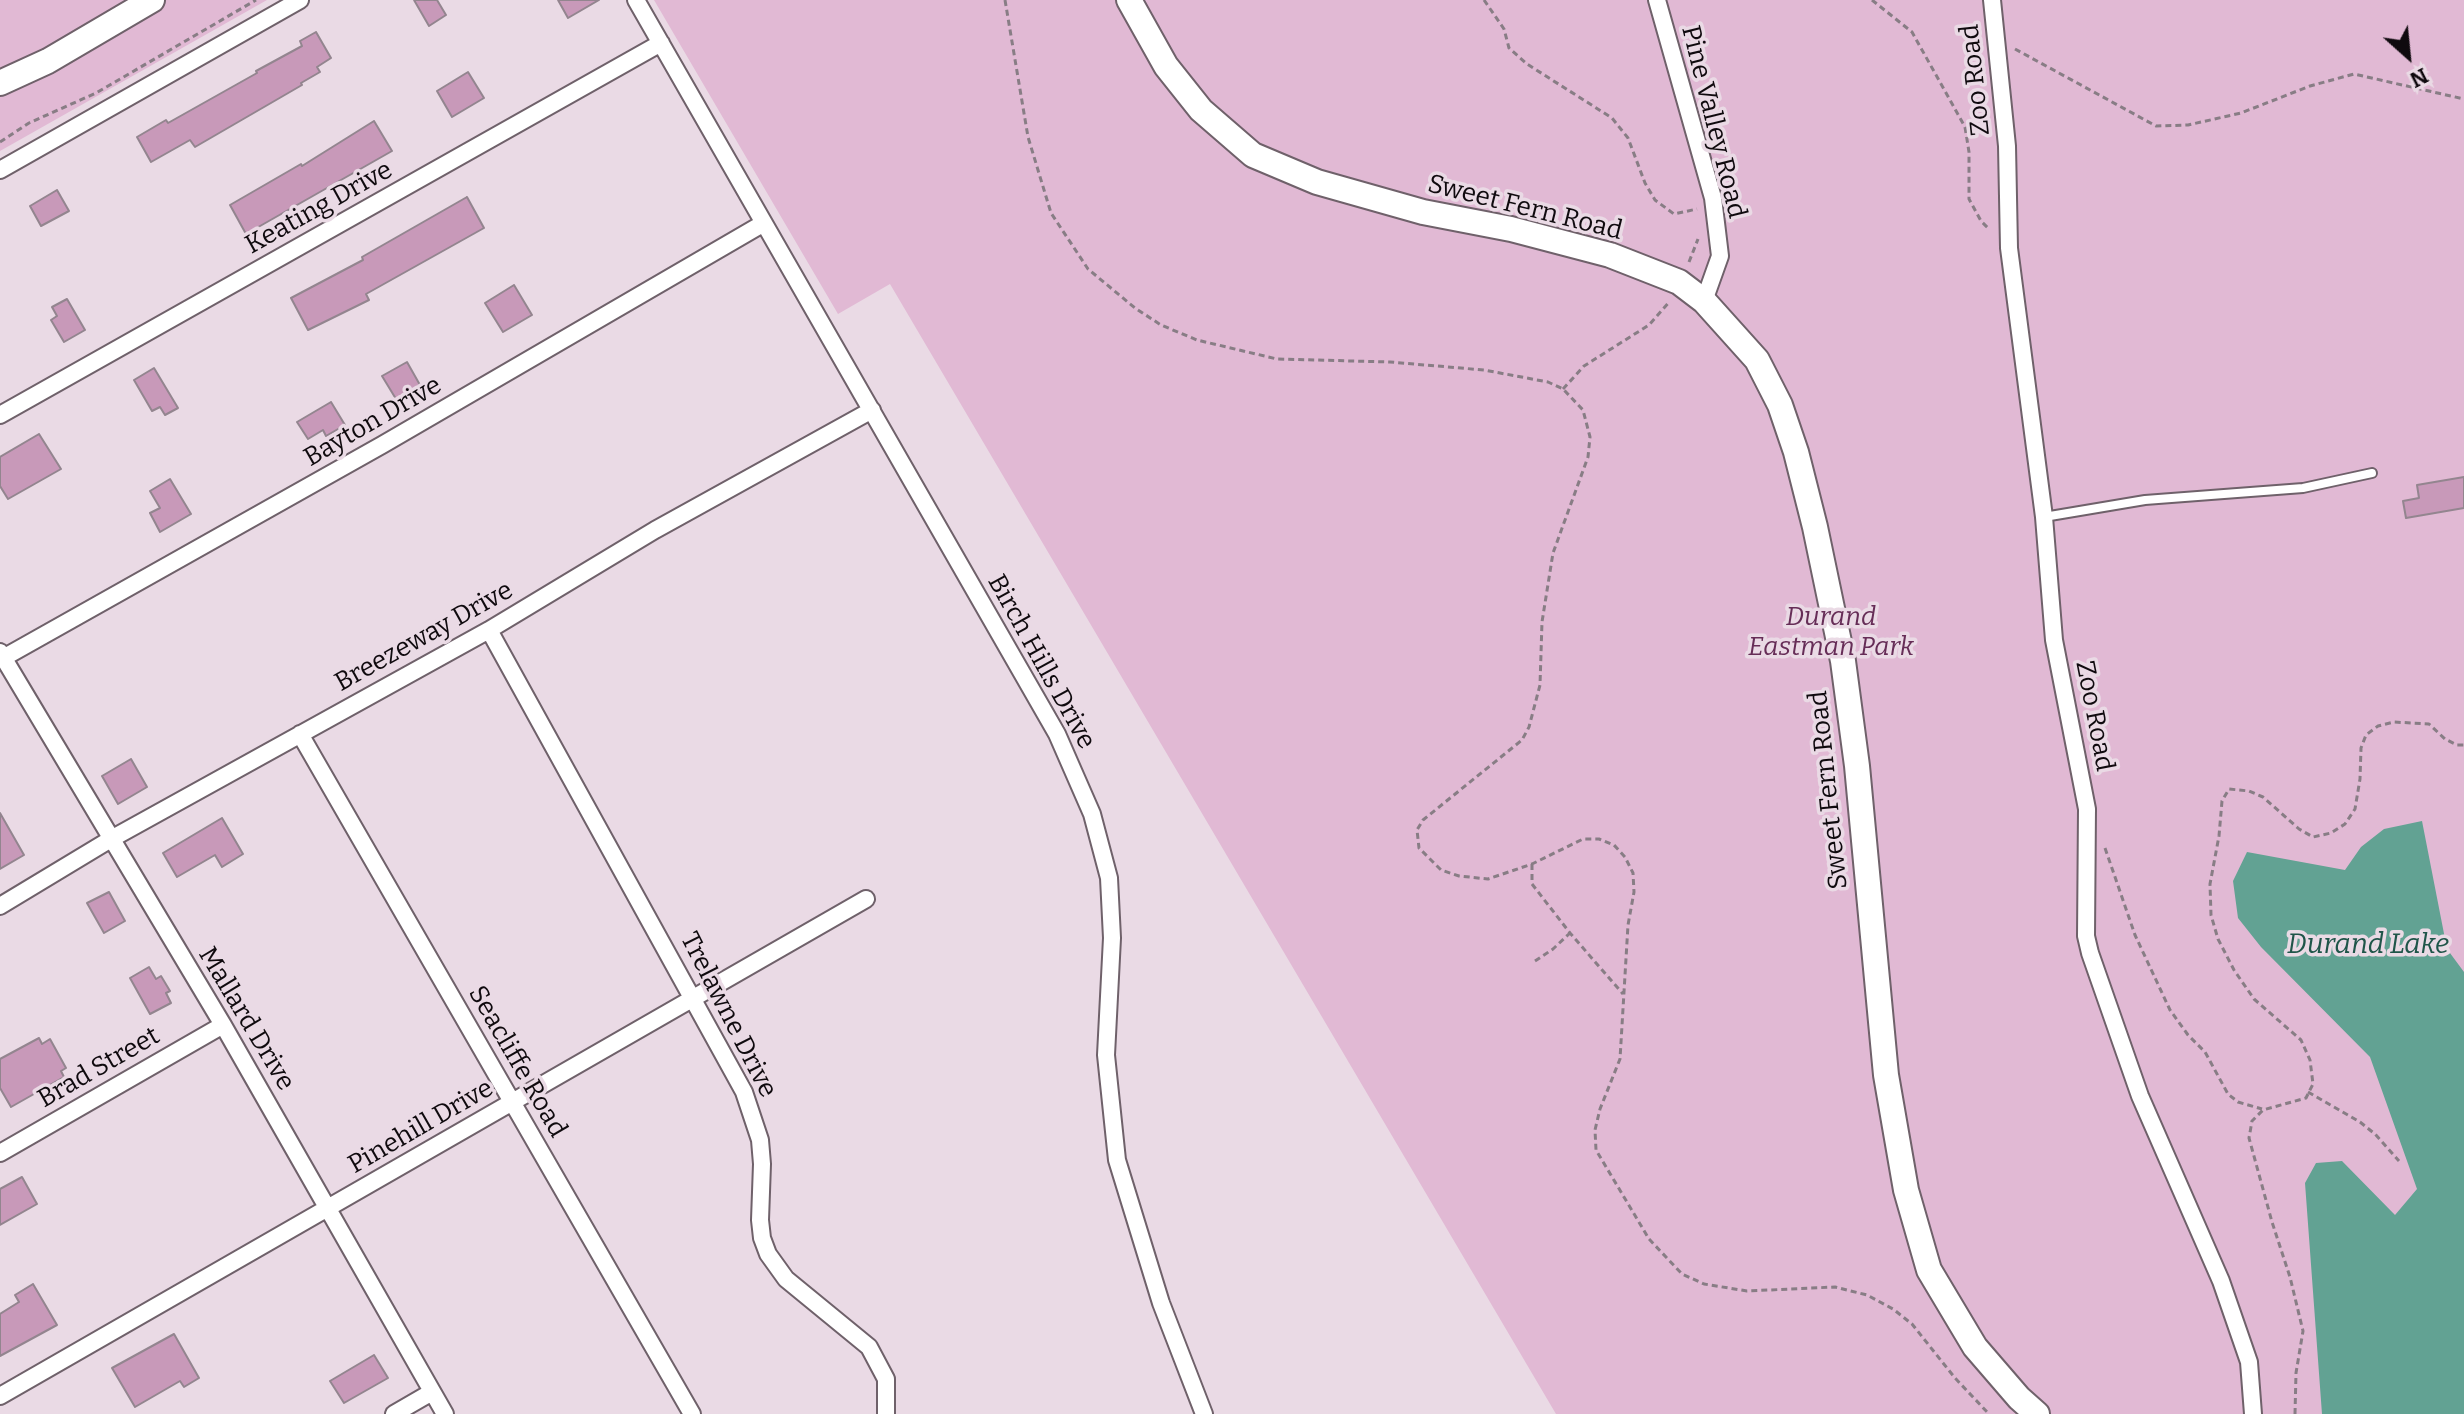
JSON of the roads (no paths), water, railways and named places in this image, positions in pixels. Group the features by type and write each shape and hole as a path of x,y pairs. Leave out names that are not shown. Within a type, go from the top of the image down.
{"main road":[{"path":"0,83 48,61 152,0"},
{"name":"Sweet Fern Road","path":"1129,0 1166,66 1201,110 1253,155 1317,182 1423,212 1511,229 1610,255 1679,282 1704,301 1757,360 1780,405 1796,452 1843,661 1857,766 1886,1075 1906,1190 1929,1270 1975,1347 2037,1414"}],"street":[{"path":"0,170 300,0"},
{"name":"Birch Hills Drive","path":"636,0 1057,734 1092,814 1109,878 1112,938 1106,1055 1117,1160 1161,1303 1204,1414"},
{"name":"Pine Valley Road","path":"1657,0 1713,198 1720,256 1704,301"},
{"name":"Zoo Road","path":"1992,0 2007,146 2009,248 2044,517 2054,640 2087,809 2086,928 2090,953 2140,1096 2226,1295 2249,1362 2253,1414"},
{"name":"Keating Drive","path":"0,415 661,43"},
{"name":"Bayton Drive","path":"2,655 396,437 764,223"},
{"name":"Breezeway Drive","path":"0,906 111,839 489,630 655,530 872,410"},
{"name":"Trelawne Drive","path":"489,630 744,1092 760,1140 760,1220 768,1254 786,1279 860,1339 876,1357 886,1379 886,1414"},
{"name":"Mallard Drive","path":"2,655 223,1025 445,1414"},
{"name":"Seacliffe Road","path":"300,734 692,1414"},
{"name":"Pinehill Drive","path":"0,1396 866,899"},
{"name":"Brad Street","path":"0,1153 223,1025"},
{"path":"394,1414 432,1392"}],"lane":[{"path":"2044,517 2145,500 2303,488 2372,473"}],"water":[{"name":"Durand Lake","path":"2422,821 2447,949 2464,972 2464,1414 2322,1414 2305,1183 2316,1163 2342,1161 2395,1215 2417,1189 2370,1057 2261,947 2238,918 2233,881 2247,852 2345,870 2361,847 2384,829"}],"park label":[{"name":"Durand Eastman Park","path":"1831,633"}]}
